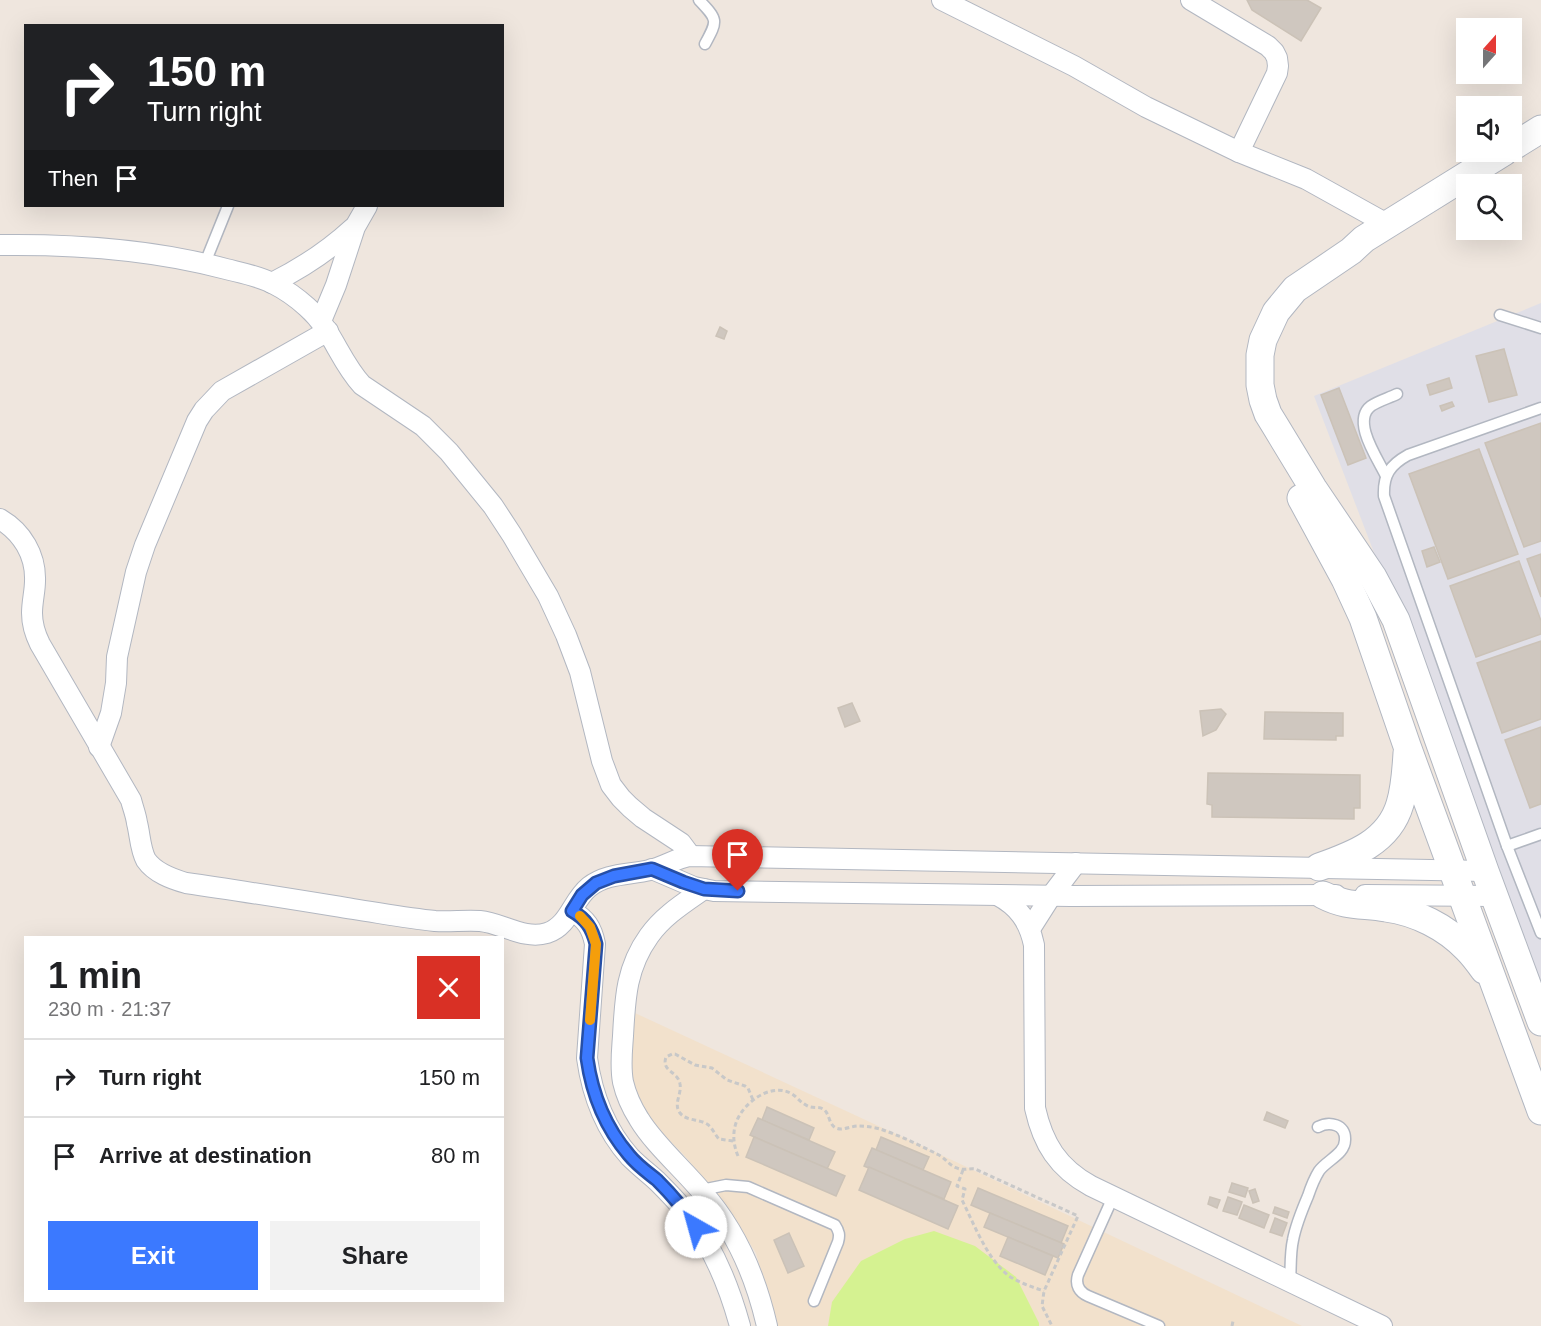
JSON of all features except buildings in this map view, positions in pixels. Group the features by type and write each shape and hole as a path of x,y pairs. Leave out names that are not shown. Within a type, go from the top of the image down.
{"street":[{"path":"942,0 1074,66 1146,107 1239,152 1306,179 1387,224"},
{"path":"1202,3 1269,46 1277,58 1277,73 1239,152"},
{"path":"1522,141 1541,129"},
{"path":"1488,162 1364,239 1351,251 1295,289 1276,312 1269,326 1262,347 1259,370 1260,385 1268,414 1313,489 1373,577 1393,613 1541,1022"},
{"path":"99,747 111,713 117,657 136,572 197,421 222,391 325,326 355,227 366,207"},
{"path":"272,283 324,252 355,227"},
{"path":"1364,239 1344,247 1302,271 1276,292 1257,320 1251,335 1248,352 1248,385 1259,417 1354,598 1541,1111"},
{"path":"0,245 69,245 179,258 248,274 272,283 296,298 325,326 362,385 423,426 449,452 499,516 548,596 567,635 580,672 602,761 611,785 621,798 643,818 681,843 689,856"},
{"path":"0,519 21,537 31,556 35,577 32,623 39,644 131,800 146,859 163,874 186,883 433,921 481,921 535,935 557,928 566,920 582,895 596,883 614,876 652,869 689,856 1453,870 1490,883"},
{"path":"1319,867 1363,850 1391,823 1403,792 1407,746"},
{"path":"1032,937 1039,933 1061,904 1061,896 1077,863"},
{"path":"652,869 683,882 714,891 1061,896 1462,896 1490,883"},
{"path":"704,889 669,914 648,936 636,957 625,995 621,1065 623,1082 645,1129 701,1190 720,1215 745,1260 755,1284 767,1326"},
{"path":"997,895 1020,912 1032,937 1035,1108 1049,1147 1064,1167 1077,1179 1373,1324"},
{"path":"1323,895 1349,905 1401,911 1432,923 1467,949 1494,983"},
{"path":"572,911 590,927 596,944 587,1058 601,1111 629,1156 673,1197 703,1237 725,1280 740,1326"}],"lane":[{"path":"699,0 710,11 714,19 714,28 705,44"},
{"path":"205,263 228,207"},
{"path":"1500,315 1541,328"},
{"path":"1386,476 1364,431 1363,419 1371,406 1397,394"},
{"path":"1541,408 1408,455 1391,467 1383,486 1384,496 1507,846 1541,933"},
{"path":"1507,846 1541,834"},
{"path":"1290,1282 1292,1244 1297,1222 1318,1173 1326,1162 1340,1152 1346,1140 1345,1134 1336,1125 1330,1123 1318,1127"},
{"path":"701,1190 726,1185 748,1187 835,1225 840,1236 814,1301"},
{"path":"1113,1197 1078,1275 1078,1287 1088,1296 1159,1326"}],"path":[{"path":"734,1141 719,1139 708,1125 680,1113 677,1105 681,1084 665,1066 666,1057 675,1054 695,1065 712,1068 727,1080 748,1088 753,1100"},
{"path":"738,1156 734,1132 739,1115 759,1095 786,1091 808,1107 823,1109 835,1127 842,1129 860,1126 879,1129 941,1156 955,1167 963,1170 975,1169 1078,1216 1044,1291 1042,1306 1052,1326"},
{"path":"963,1170 957,1186 965,1189 962,1200 992,1258 1010,1277 1044,1291"},
{"path":"1232,1326 1233,1321"}],"shaded area":[{"path":"1541,303 1541,988 1314,396"},
{"path":"635,1013 1302,1326 776,1326 756,1253 720,1198 683,1154 648,1119 637,1098 631,1069"}],"green space":[{"path":"934,1231 975,1246 1016,1277 1039,1326 828,1326 832,1302 861,1261 905,1239"}],"slow traffic":[{"path":"580,916 590,927 596,944 590,1020"}],"route":[{"path":"696,1227 673,1197 629,1156 618,1142 594,1094 587,1058 596,944 590,927 572,911 576,902 588,888 605,878 652,869 694,887 714,891 738,891"}]}
